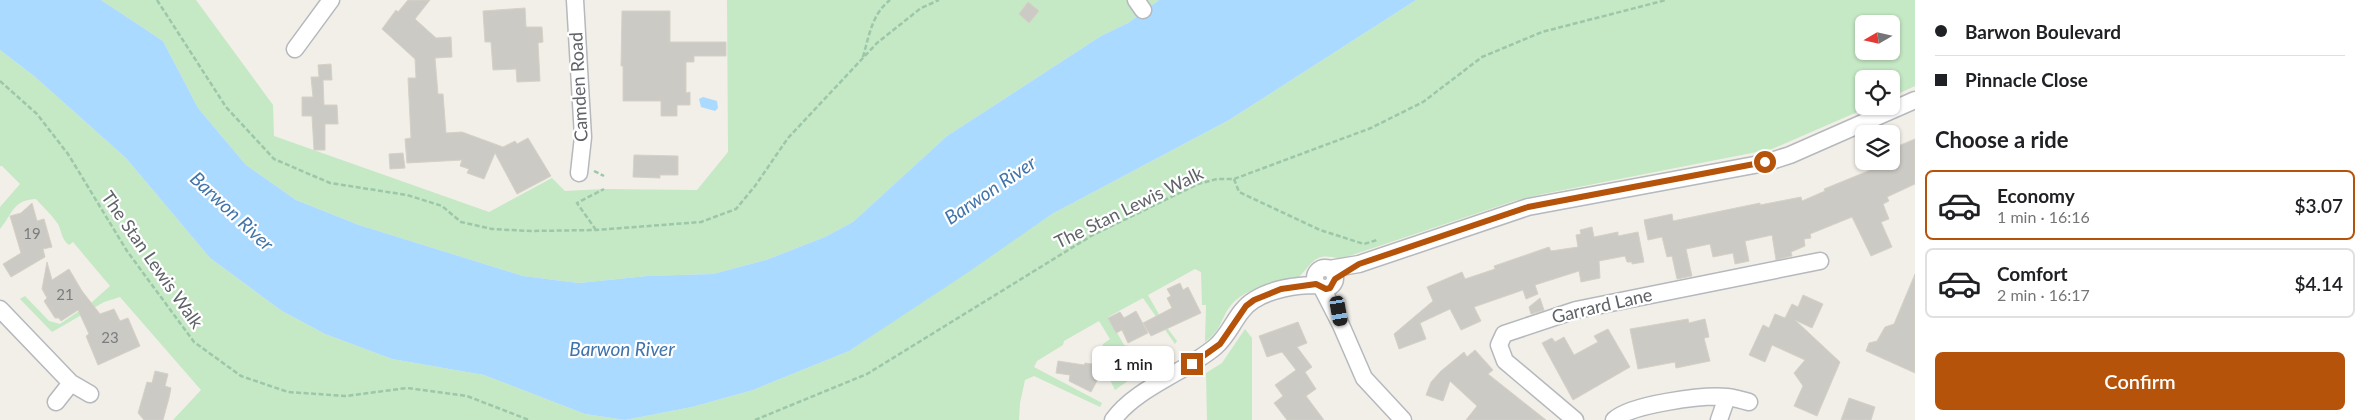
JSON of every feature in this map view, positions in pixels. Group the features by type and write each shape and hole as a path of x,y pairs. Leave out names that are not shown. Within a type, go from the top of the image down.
{"street":[{"path":"295,49 331,0"},
{"name":"Camden Road","path":"575,0 583,137 579,173"},
{"path":"1113,420 1128,404 1220,344 1246,306 1261,296 1281,289 1325,279 1398,250 1528,207 1765,162 1790,155 1915,100"},
{"name":"Garrard Lane","path":"1575,420 1505,361 1499,345 1504,334 1576,310 1820,261"},
{"path":"1325,279 1341,325 1364,378 1403,420"},
{"path":"0,309 71,383 90,394"},
{"path":"56,402 71,383"},
{"path":"1614,420 1630,410 1696,399 1727,397 1750,402"},
{"path":"1719,420 1727,397"}],"path":[{"path":"157,0 226,107 274,159 330,183 407,195 442,206 461,222 492,229 531,231 596,230 701,222 736,209 755,186 788,138 877,43 921,8 939,0"},
{"path":"863,58 873,22 882,6 890,0"},
{"name":"The Stan Lewis Walk","path":"754,420 867,374 1091,236 1198,184 1217,179 1234,179 1371,128 1423,102 1482,56 1542,32 1666,0"},
{"name":"The Stan Lewis Walk","path":"0,81 37,114 68,154 127,251 194,342 241,376 288,392 346,396 408,388 467,396 529,420"},
{"path":"1234,179 1239,192 1320,230 1364,244 1383,238 1398,250"},
{"path":"596,230 577,203 604,189"}],"green space":[{"path":"101,0 196,0 273,105 274,136 489,212 552,178 565,191 604,189 697,190 728,152 727,0 1159,0 1128,23 1101,36 947,136 853,222 825,237 766,260 713,274 647,276 579,283 523,276 359,225 296,200 246,165 198,108 163,41"},
{"path":"1416,0 1915,0 1915,86 1900,93 1900,70 1855,70 1855,113 1772,149 1543,194 1514,201 1340,259 1331,257 1319,258 1314,260 1296,280 1292,277 1252,290 1238,298 1228,309 1215,333 1205,342 1206,305 1202,305 1201,272 1195,269 1148,295 1165,325 1177,341 1175,344 1143,298 1108,317 1124,345 1151,352 1139,360 1139,373 1115,390 1108,376 1114,368 1101,358 1103,344 1110,339 1099,321 1064,341 1063,345 1037,361 1034,367 1102,403 1100,407 1034,376 1025,380 1020,403 1019,420 625,420 692,407 753,390 849,351 1052,214 1229,120"},
{"path":"0,50 34,76 126,158 210,258 282,311 325,334 392,359 484,375 585,414 625,420 173,420 201,390 120,297 104,302 52,332 20,299 25,296 49,321 60,324 91,303 110,286 73,242 69,245 66,243 58,224 36,199 22,202 14,208 0,229 0,207 20,184 0,166"},
{"path":"1245,329 1252,338 1252,420 1207,420 1206,373 1222,363"}],"water":[{"name":"Barwon River","path":"0,0 101,0 163,41 198,108 246,165 296,200 359,225 523,276 579,283 647,276 713,274 766,260 825,237 853,222 947,136 1101,36 1128,23 1159,0 1416,0 1229,120 1052,214 849,351 753,390 692,407 625,420 585,414 484,375 392,359 325,334 282,311 210,258 126,158 34,76 0,50"},
{"path":"703,97 717,101 718,108 715,111 701,107 699,99"}],"building":[{"path":"408,0 430,0 415,19 436,38 451,37 452,57 435,58 438,94 443,94 446,133 462,132 503,147 515,141 517,144 528,138 551,176 517,194 495,153 484,179 467,173 469,169 460,166 462,160 407,163 405,139 411,138 408,78 416,78 415,59 382,29 396,10 398,12"},
{"path":"1028,2 1039,11 1029,23 1019,14"},
{"path":"525,8 526,27 542,27 543,42 538,43 540,81 517,82 516,69 493,70 491,42 485,42 483,11"},
{"path":"622,11 670,11 670,42 726,42 726,56 694,56 694,62 686,62 686,93 690,92 690,105 677,105 677,116 661,116 661,101 623,101 623,66 621,66"},
{"path":"331,64 332,80 323,80 324,105 337,105 338,124 325,124 325,150 314,150 312,116 302,116 302,97 313,97 311,77 319,77 318,65"},
{"path":"1915,139 1915,184 1887,197 1889,201 1883,204 1889,219 1881,222 1892,247 1871,256 1852,217 1810,234 1811,238 1804,239 1805,246 1791,252 1792,256 1776,260 1772,235 1745,241 1749,261 1735,264 1733,253 1713,257 1710,244 1686,249 1692,276 1677,279 1672,256 1667,257 1662,237 1648,240 1644,220 1672,214 1673,221 1760,203 1760,205 1801,197 1802,201 1825,191 1824,189 1871,170 1900,170 1900,145"},
{"path":"403,153 405,168 390,169 389,154"},
{"path":"634,155 678,156 678,175 660,175 660,178 633,177"},
{"path":"32,203 37,221 44,219 52,247 43,249 45,257 11,277 3,264 21,253 10,216 21,213"},
{"path":"1592,227 1594,237 1618,232 1618,236 1638,232 1644,262 1632,264 1632,262 1627,262 1625,256 1599,261 1600,278 1581,282 1579,271 1535,285 1538,294 1526,299 1523,290 1474,307 1481,321 1461,330 1450,309 1420,323 1426,339 1399,349 1394,334 1433,301 1427,287 1462,272 1465,279 1495,269 1494,266 1549,247 1551,251 1578,247 1576,235 1581,234 1580,230"},
{"path":"47,262 52,280 69,269 82,291 100,314 114,309 120,321 128,318 140,346 98,365 86,336 89,334 78,310 61,321 59,318 55,318 44,301 47,298 42,289"},
{"path":"1915,274 1915,373 1866,351 1869,343 1877,341 1885,327 1894,324"},
{"path":"1180,283 1183,290 1188,287 1201,313 1151,336 1143,323 1172,308 1167,298 1171,296 1167,289"},
{"path":"1803,295 1823,304 1812,328 1795,320 1840,362 1817,416 1794,406 1803,386 1794,373 1805,360 1772,345 1765,362 1749,355 1763,325 1769,328 1775,314 1785,318 1792,304 1798,307"},
{"path":"1540,298 1544,310 1531,314 1529,307"},
{"path":"1136,311 1148,333 1128,343 1122,330 1116,333 1108,318 1120,312 1124,318"},
{"path":"1688,319 1689,323 1705,319 1709,337 1704,338 1710,361 1676,368 1675,362 1638,369 1630,329"},
{"path":"1298,322 1307,343 1297,347 1312,367 1305,372 1316,389 1306,396 1324,420 1287,420 1274,403 1283,396 1275,385 1296,370 1282,352 1267,357 1259,336"},
{"path":"1608,329 1630,367 1573,400 1542,343 1552,338 1555,342 1564,337 1574,355 1598,342 1594,336"},
{"path":"1475,350 1493,370 1488,374 1546,420 1466,420 1477,406 1450,381 1443,401 1426,395 1431,382 1441,371 1464,352 1467,357"},
{"path":"1058,361 1105,366 1091,392 1069,381 1070,375 1056,373"},
{"path":"155,371 168,374 165,386 171,388 169,398 163,420 144,420 138,413 147,382 152,383"},
{"path":"1849,398 1875,407 1871,420 1841,420"}],"route":[{"path":"1192,364 1220,344 1246,306 1271,292 1316,284 1322,288 1330,288 1335,279 1359,264 1528,207 1765,162"}]}
